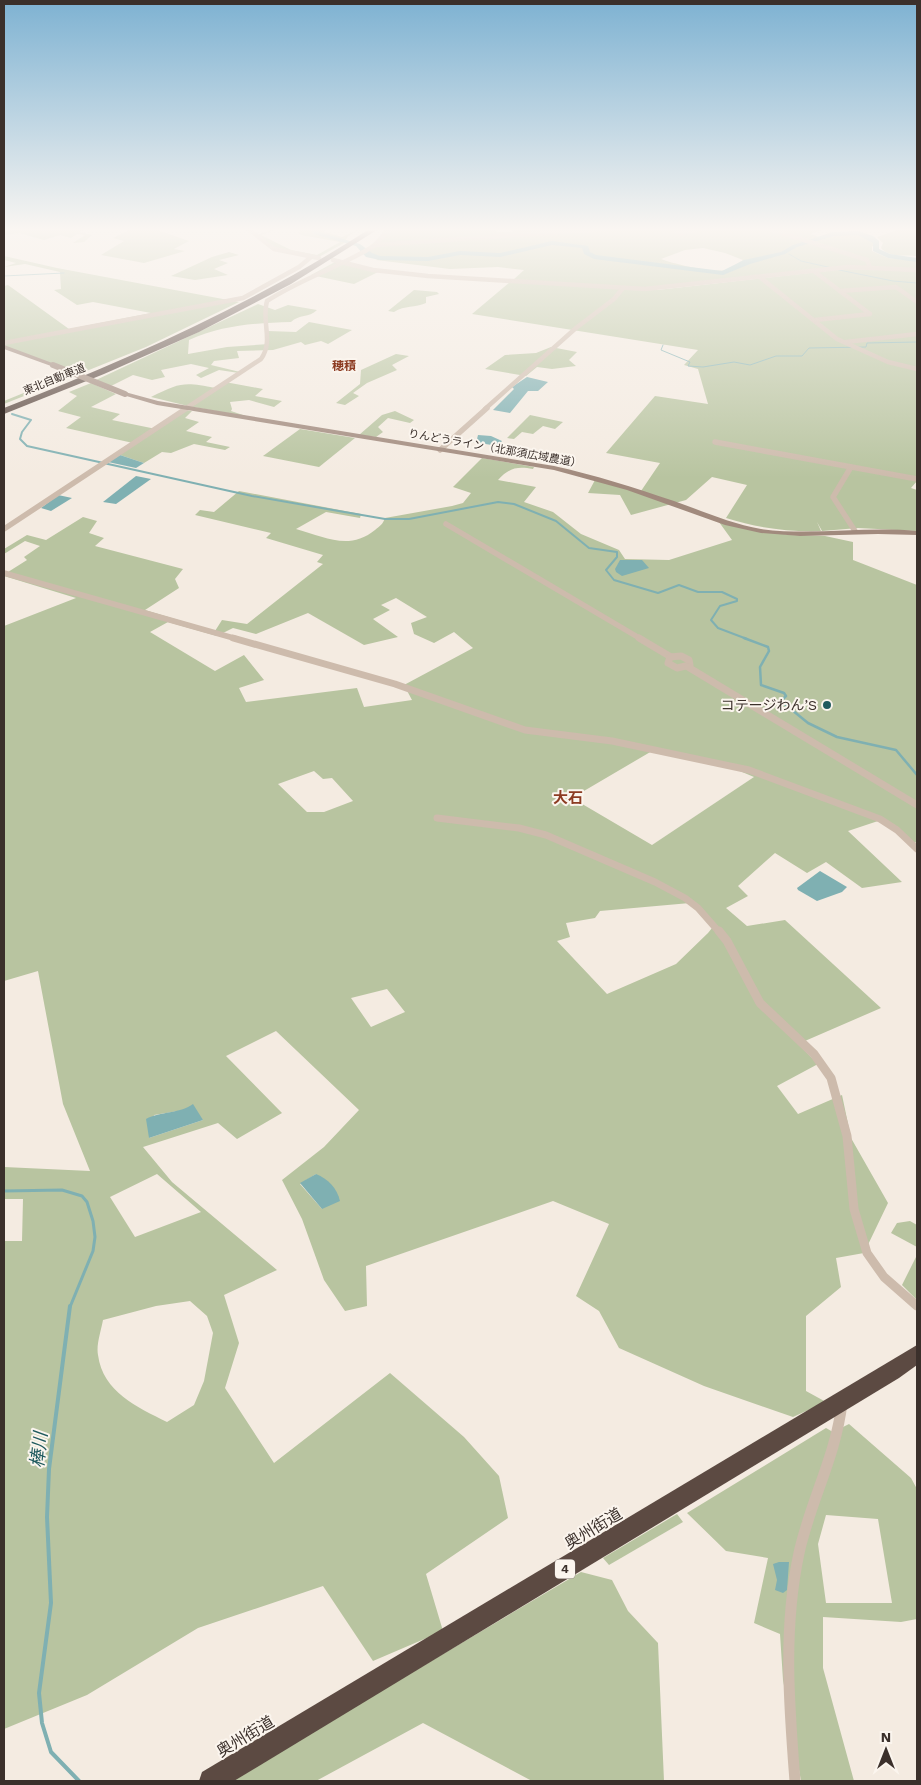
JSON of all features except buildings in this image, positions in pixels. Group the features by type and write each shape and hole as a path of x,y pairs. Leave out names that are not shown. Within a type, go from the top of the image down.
{"highway":[{"name":"東北自動車道","path":"4,407 108,365 225,311"},
{"name":"東北自動車道","path":"4,411 147,353 233,311"},
{"name":"奥州街道","path":"212,1781 892,1372 917,1354"}],"street":[{"path":"4,343 172,311"},
{"path":"4,529 132,443 189,408 266,354 268,346 264,311"},
{"path":"440,450 576,328 598,311"},
{"path":"804,311 844,342 888,362 917,370"},
{"path":"815,320 870,314 866,311"},
{"path":"844,342 917,334"},
{"name":"りんどうライン（北那須広域農道）","path":"4,347 125,394 157,403 582,474 726,522 762,531 798,534 855,532 917,533"},
{"path":"715,442 917,479"},
{"path":"851,467 833,497 855,532"},
{"path":"446,524 671,657 681,656 688,658 691,664 688,667"},
{"path":"4,573 385,681 525,730 612,741 749,770 880,819 897,830 917,849"},
{"path":"671,657 667,661 670,666 688,667 917,805"},
{"path":"437,818 519,828 546,835 655,882 685,898 698,908 727,940 760,1003 814,1054 831,1078 847,1136 854,1209 867,1253 884,1277 917,1306"},
{"path":"795,1781 789,1683 794,1588 799,1554 808,1516 840,1430 842,1402"}],"green space":[{"path":"4,311 44,311 69,329 151,313 142,311 220,311 146,347 79,374 4,346"},
{"path":"242,311 315,311 291,322 239,326 201,335 189,340 188,354 227,347 269,344 268,331 296,332 309,322 352,330 328,344 321,341 305,345 301,342 273,350 237,351 239,358 214,361 211,365 239,373 219,370 201,378 196,375 209,368 191,364 161,370 165,377 152,380 133,375 111,386 96,380"},
{"path":"475,311 917,311 917,481 911,488 917,490 917,531 858,528 822,531 817,522 821,531 797,531 761,527 726,518 747,485 712,477 686,500 631,515 620,495 588,493 595,480 641,491 660,463 606,453 655,396 708,404 698,369 684,365 698,350 472,314"},
{"path":"551,347 577,352 569,360 576,366 552,369 537,367 526,376 485,369 505,355 536,353"},
{"path":"396,354 409,356 392,365 397,370 367,383 353,393 359,396 345,405 336,403 360,384 361,370"},
{"path":"70,374 74,376 4,404 4,401"},
{"path":"225,382 263,389 255,396 282,401 274,407 249,400 230,402 231,411 249,417 151,397 176,386 189,384 216,388"},
{"path":"91,383 116,394 91,407 120,414 112,420 156,429 185,410 192,411 185,418 199,422 186,431 212,437 206,442 230,447 225,450 194,444 171,453 162,452 144,463 117,454 133,443 66,428 81,417 58,411 77,396 69,392"},
{"path":"395,411 414,420 410,423 388,418 378,427 383,432 376,437 359,435 382,415"},
{"path":"530,415 563,422 555,429 543,426 533,434 522,432 514,439 507,438"},
{"path":"300,429 355,438 319,467 263,456"},
{"path":"482,458 534,467 533,469 514,469 498,480 536,487 524,502 553,512 581,534 619,550 625,559 669,560 732,540 719,522 789,535 825,536 853,542 853,560 917,585 917,842 914,843 878,821 848,831 902,882 862,888 826,862 807,873 775,853 738,886 748,896 726,908 747,926 785,920 881,1008 798,1044 818,1064 777,1086 798,1114 842,1095 851,1138 888,1203 864,1253 836,1258 841,1287 806,1316 806,1391 826,1402 793,1417 704,1386 619,1348 599,1311 576,1296 609,1224 553,1201 366,1266 367,1306 345,1311 324,1280 302,1219 282,1180 324,1147 359,1110 276,1031 226,1056 282,1113 237,1139 218,1123 143,1147 172,1182 277,1270 224,1295 239,1343 225,1388 274,1463 390,1373 464,1437 499,1476 508,1518 426,1574 443,1631 373,1661 323,1586 198,1628 87,1695 4,1729 4,1241 22,1241 23,1199 4,1199 4,1167 90,1171 63,1104 38,971 4,981 4,626 76,598 4,576 4,571 8,572 27,560 24,557 40,546 25,541 4,554 4,549 27,535 46,540 83,517 97,521 89,533 104,538 95,546 183,569 175,579 179,588 145,610 215,631 222,620 247,624 323,564 317,562 323,555 266,538 271,533 195,515 200,510 214,512 239,491 361,514 360,518 326,512 296,529 327,538 346,541 356,540 365,536 380,526 385,518 463,503 471,493 453,487","holes":["396,598 427,617 411,623 414,634 434,643 454,632 473,648 404,685 412,700 364,707 357,688 246,702 239,688 264,680 244,655 215,671 150,632 168,622 217,636 233,628 256,634 308,613 364,645 398,637 373,619 390,610 381,605","652,751 735,769 754,777 652,845 572,798","314,771 323,779 332,778 353,801 324,812 307,812 278,784","690,903 712,928 676,964 607,994 557,941 570,937 566,923 595,918 600,911","387,989 405,1012 371,1027 351,998","184,1110 203,1120 149,1138 154,1115","157,1174 201,1212 135,1237 110,1197","316,1174 322,1209 300,1184","190,1301 207,1316 213,1333 204,1381 194,1405 167,1422 133,1404 114,1389 101,1368 98,1342 103,1320 156,1306"]},
{"path":"910,1221 917,1225 917,1247 891,1233 897,1223"},
{"path":"917,1255 917,1300 902,1285"},
{"path":"849,1424 911,1478 917,1489 917,1619 901,1622 823,1617 823,1668 854,1781 801,1781 783,1680 780,1634 754,1623 768,1558 726,1551 687,1513 826,1428 833,1432","holes":["826,1515 878,1519 892,1603 826,1603 818,1544"]},
{"path":"677,1514 683,1522 609,1565 603,1558"},
{"path":"581,1572 612,1580 628,1611 658,1643 664,1781 532,1781 423,1723 316,1781 229,1781"}],"water":[{"path":"527,377 548,382 538,391 528,391 510,413 493,410 514,389 512,387"},
{"path":"478,435 491,436 502,441 498,446 473,442 477,439"},
{"path":"120,455 144,463 136,468 108,462"},
{"path":"136,476 151,479 116,504 103,502"},
{"path":"58,495 72,498 51,511 41,508"},
{"path":"620,560 642,560 649,568 622,576 615,569"},
{"path":"820,871 847,887 842,892 817,901 798,890 797,888"},
{"path":"193,1104 203,1120 149,1138 146,1119"},
{"path":"316,1174 331,1184 337,1192 340,1201 322,1209 300,1183"},
{"path":"789,1562 787,1590 783,1593 775,1590 777,1580 773,1564"}],"waterway":[{"path":"663,345 661,350 690,362 688,366 703,367 734,362 750,365 776,356 802,356 809,348 866,347 867,343 917,342"},
{"path":"12,414 31,420 22,432 20,439 27,446 252,496 385,519 409,519 498,502 514,504 556,521 589,548 617,552 617,557 606,570 614,580 658,593 679,585 698,592 722,592 737,599 737,601 720,606 711,620 718,628 747,639"},
{"path":"744,638 768,647 769,651 760,667 761,685 784,693 786,696 781,701 808,723 837,737 896,750 917,775"},
{"name":"棒川","path":"4,1191 62,1190 82,1196 87,1202 93,1221 95,1237 93,1251 70,1307"},
{"name":"棒川","path":"70,1306 49,1469 47,1517 51,1603 39,1693 42,1723 51,1752 79,1781"}],"place":[{"name":"コテージわん’S","path":"827,705"}],"district":[{"name":"穂積","path":"344,366"},
{"name":"大石","path":"568,798"}]}
